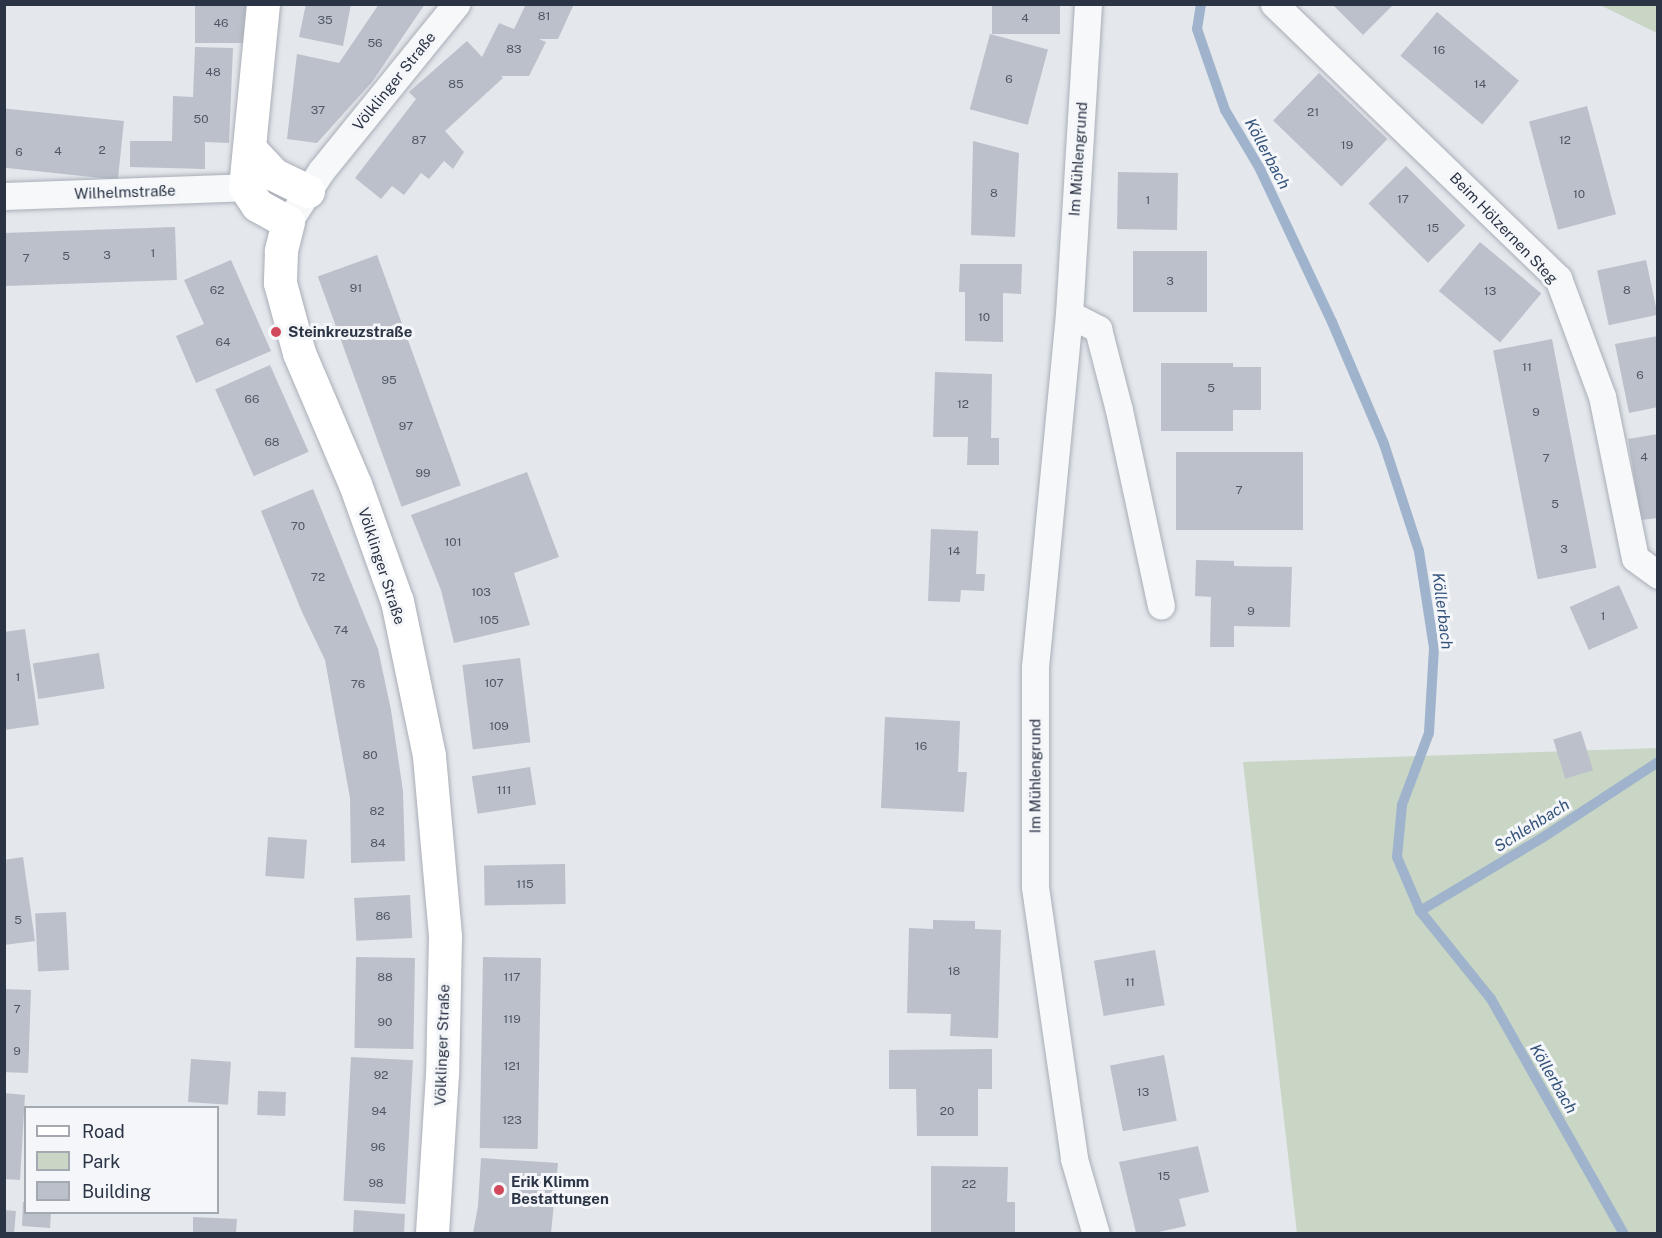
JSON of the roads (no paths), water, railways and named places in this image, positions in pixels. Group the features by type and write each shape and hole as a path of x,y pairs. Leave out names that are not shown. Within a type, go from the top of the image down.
{"street":[{"path":"263,4 245,187 257,205 288,222"},
{"name":"Völklinger Straße","path":"432,1233 442,1074 446,936 429,756 397,601 355,484 299,353 280,283 281,251 288,222 308,191 456,4"},
{"name":"Im Mühlengrund","path":"1088,4 1069,314 1035,666 1035,887 1074,1159 1096,1233"},
{"name":"Beim Hölzernen Steg","path":"1274,4 1558,278 1602,396 1635,558 1658,575"},
{"path":"249,148 273,174 308,191"},
{"name":"Wilhelmstraße","path":"4,196 245,187"},
{"path":"1069,314 1098,329 1119,410 1161,606"}],"waterway":[{"name":"Köllerbach","path":"1201,4 1197,29 1225,110 1259,167 1332,322 1384,444 1419,551 1434,648 1429,733 1402,805 1397,857 1420,911 1491,999 1624,1234"},
{"name":"Schlehbach","path":"1420,911 1542,838 1658,762"}],"place":[{"name":"Steinkreuzstraße","path":"276,332"},
{"name":"Erik Klimm Bestattungen","path":"499,1190"}]}
